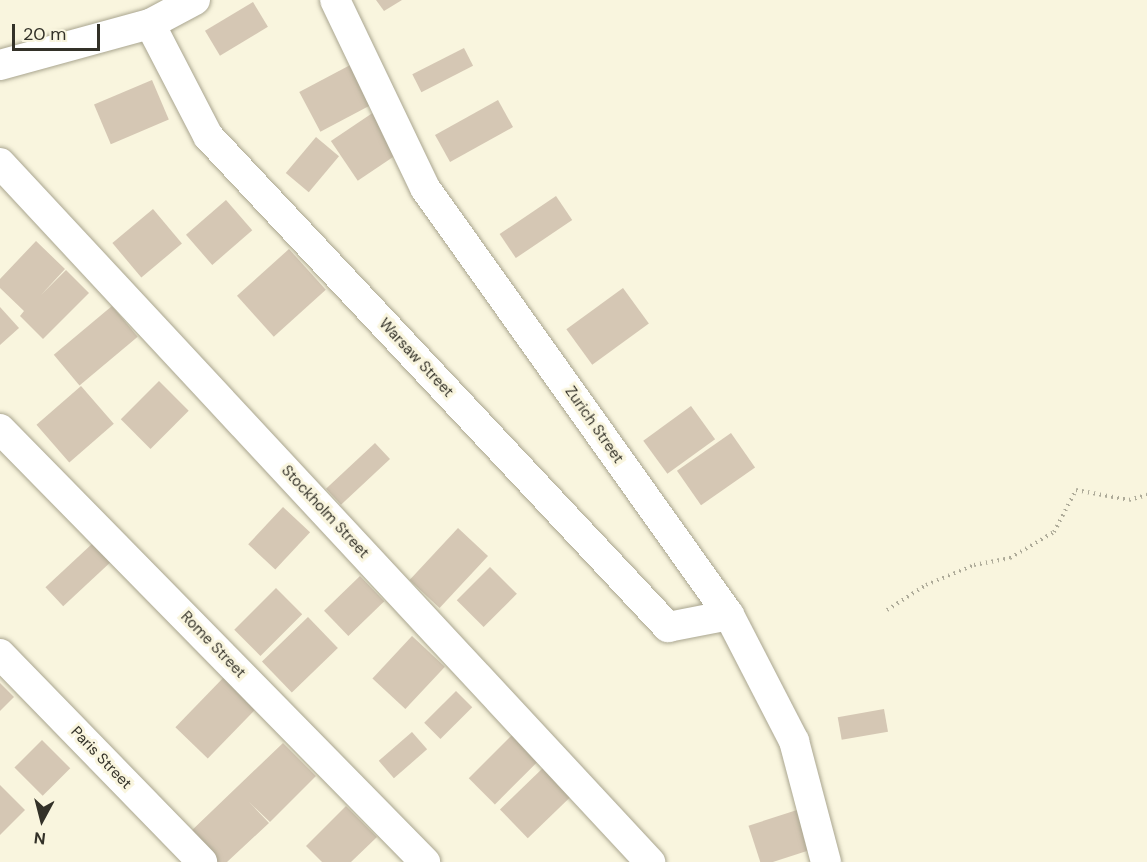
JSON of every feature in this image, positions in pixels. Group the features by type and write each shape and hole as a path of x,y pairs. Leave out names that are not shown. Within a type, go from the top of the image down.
{"street":[{"path":"0,65 150,24 195,0"},
{"name":"Zurich Street","path":"335,0 425,188 729,615 794,741 826,862"},
{"name":"Warsaw Street","path":"150,24 208,136 668,627 729,615"},
{"name":"Stockholm Street","path":"0,163 650,862"},
{"name":"Rome Street","path":"0,429 425,862"},
{"name":"Paris Street","path":"0,654 202,862"}],"path":[{"path":"887,610 926,585 974,565 1010,558 1054,532 1076,490 1129,500 1147,495"}],"building":[{"path":"376,0 402,0 384,11"},
{"path":"253,2 268,27 220,56 205,31"},
{"path":"464,48 473,66 421,92 412,74"},
{"path":"354,63 375,103 320,132 299,92"},
{"path":"152,80 169,120 111,144 94,105"},
{"path":"498,100 513,127 450,162 435,135"},
{"path":"374,112 401,152 358,181 331,141"},
{"path":"316,137 339,156 309,192 286,173"},
{"path":"556,196 572,220 516,258 500,234"},
{"path":"226,200 252,230 212,265 186,235"},
{"path":"153,209 182,243 141,278 112,243"},
{"path":"36,241 65,269 41,295 66,270 89,293 43,339 20,316 24,311 0,288 0,279"},
{"path":"289,249 326,290 274,337 237,296"},
{"path":"623,288 649,324 592,365 566,329"},
{"path":"112,306 138,337 79,385 54,355"},
{"path":"0,307 19,328 0,345"},
{"path":"159,381 189,411 151,449 121,419"},
{"path":"81,386 114,424 69,462 36,425"},
{"path":"691,406 715,439 667,474 643,441"},
{"path":"731,433 755,467 701,505 677,471"},
{"path":"375,443 390,459 341,505 326,489"},
{"path":"283,507 310,532 275,570 248,544"},
{"path":"458,528 488,556 440,608 410,580"},
{"path":"93,543 111,562 63,606 45,587"},
{"path":"490,567 517,594 484,627 457,600"},
{"path":"360,576 384,601 348,636 324,611"},
{"path":"276,588 302,614 260,656 234,630"},
{"path":"308,617 338,648 292,692 262,661"},
{"path":"412,636 445,667 405,709 372,678"},
{"path":"224,677 256,708 208,759 175,727"},
{"path":"0,683 14,697 0,711"},
{"path":"456,691 472,707 440,739 424,723"},
{"path":"884,709 888,732 842,740 838,717"},
{"path":"412,732 427,749 394,778 379,761"},
{"path":"514,733 540,759 495,804 469,778"},
{"path":"42,740 70,768 43,796 14,768"},
{"path":"283,743 316,776 270,822 249,802 269,823 227,862 215,862 188,834"},
{"path":"546,765 574,794 528,838 500,809"},
{"path":"0,785 25,810 0,835"},
{"path":"346,806 377,837 351,862 322,862 306,846"},
{"path":"797,810 810,850 773,862 760,862 748,826"}]}
